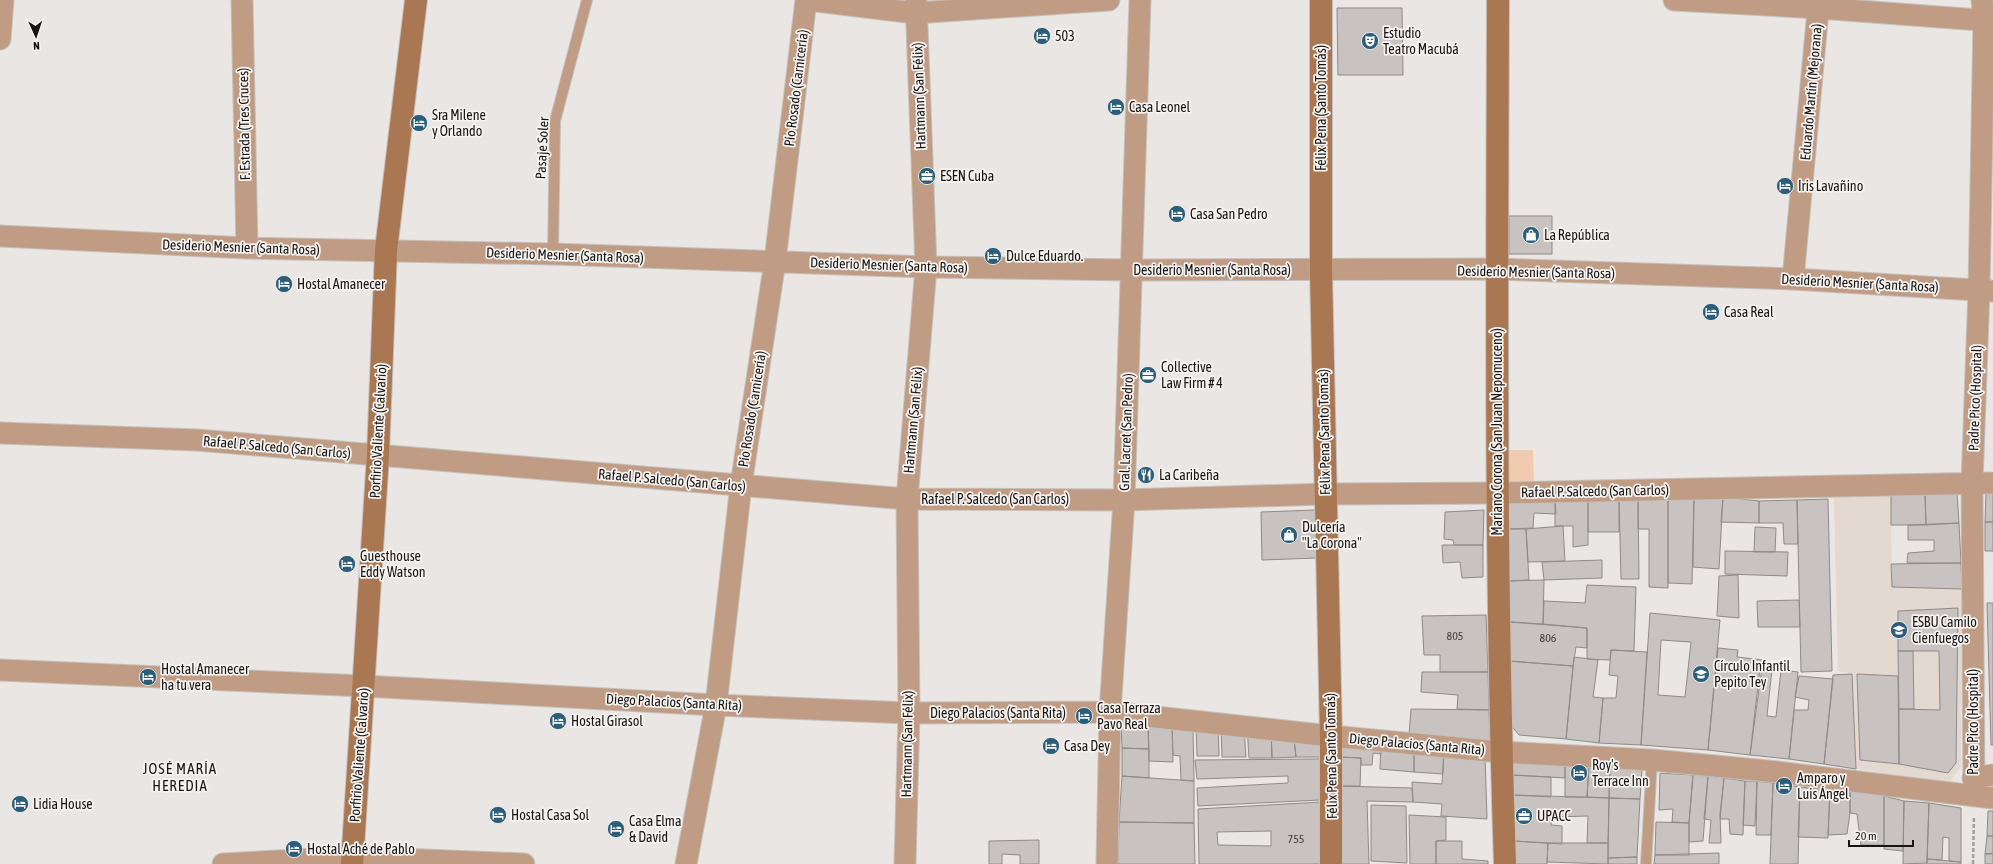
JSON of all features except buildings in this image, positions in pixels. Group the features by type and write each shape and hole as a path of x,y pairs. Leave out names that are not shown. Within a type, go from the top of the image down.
{"street":[{"path":"0,39 3,0"},
{"name":"F. Estrada (Tres Cruces)","path":"242,0 247,248"},
{"name":"Porfirio Valiente (Calvario)","path":"352,860 378,455 386,250 416,0"},
{"path":"807,0 916,6 1109,0"},
{"name":"Pío Rosado (Carnicería)","path":"686,864 716,705 741,485 775,261 807,0"},
{"name":"Gral. Lacret (San Pedro)","path":"1107,864 1110,712 1124,500 1140,0"},
{"name":"Félix Pena (Santo Tomás)","path":"1321,0 1321,270 1331,736 1332,864"},
{"name":"Mariano Corona (San Juan Nepomuceno)","path":"1498,0 1497,493 1500,752 1505,864"},
{"path":"1674,0 1819,4 1989,21"},
{"name":"Padre Pico (Hospital)","path":"1982,0 1989,21 1986,291 1972,483 1983,786"},
{"name":"Eduardo Martín (Mejorana)","path":"1793,279 1819,4"},
{"name":"Hartmann (San Félix)","path":"905,864 909,713 907,499 926,267 916,6"},
{"name":"Desiderio Mesnier (Santa Rosa)","path":"0,236 247,248 553,254 926,267 1131,270 1497,269 1793,279 1986,291"},
{"name":"Rafael P. Salcedo (San Carlos)","path":"0,433 197,440 907,499 1124,500 1325,494 1497,493 1993,483"},
{"name":"Diego Palacios (Santa Rita)","path":"0,670 364,686 716,705 909,713 1110,712 1331,736 1500,752 1652,760 1768,771 1983,786"},
{"path":"223,864 352,860 524,864"}],"lane":[{"name":"Pasaje Soler","path":"553,254 555,121 587,0"},
{"path":"1646,864 1652,760"}],"path":[{"path":"1974,864 1983,786"}],"shaded area":[{"path":"1505,450 1533,450 1534,485 1506,486"},
{"name":"ESBU Camilo Cienfuegos","path":"1891,494 1892,587 1962,589 1961,767 1949,782 1856,769 1852,674 1838,671 1834,498"}],"place":[{"name":"503","path":"1042,36"},
{"name":"Estudio Teatro Macubá","path":"1370,41"},
{"name":"Casa Leonel","path":"1116,107"},
{"name":"Sra Milene y Orlando","path":"419,123"},
{"name":"ESEN Cuba","path":"927,176"},
{"name":"Iris Lavañino","path":"1785,186"},
{"name":"Casa San Pedro","path":"1177,214"},
{"name":"La República","path":"1531,235"},
{"name":"Dulce Eduardo.","path":"993,256"},
{"name":"Hostal Amanecer","path":"284,284"},
{"name":"Casa Real","path":"1711,312"},
{"name":"Collective Law Firm # 4","path":"1148,375"},
{"name":"La Caribeña","path":"1146,475"},
{"name":"Dulcería \"La Corona\"","path":"1289,535"},
{"name":"Guesthouse Eddy Watson","path":"347,564"},
{"name":"ESBU Camilo Cienfuegos","path":"1899,630"},
{"name":"Círculo Infantil Pepito Tey","path":"1701,674"},
{"name":"Hostal Amanecer ha tu vera","path":"148,677"},
{"name":"Casa Terraza Pavo Real","path":"1084,716"},
{"name":"Hostal Girasol","path":"558,721"},
{"name":"Casa Dey","path":"1051,746"},
{"name":"Roy's Terrace Inn","path":"1579,773"},
{"name":"Amparo y Luis Ángel","path":"1784,786"},
{"name":"Lidia House","path":"20,804"},
{"name":"Hostal Casa Sol","path":"498,815"},
{"name":"UPACC","path":"1524,816"},
{"name":"Casa Elma & David","path":"616,829"},
{"name":"Hostal Aché de Pablo","path":"294,849"}],"district":[{"name":"JOSÉ MARÍA HEREDIA","path":"180,776"}]}
